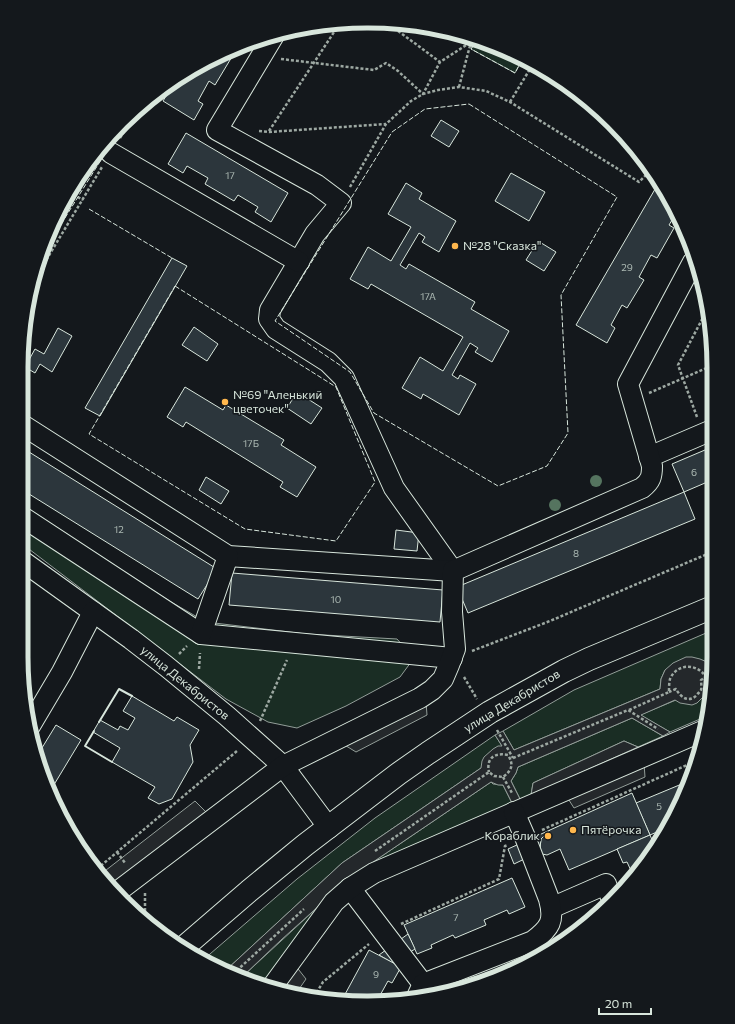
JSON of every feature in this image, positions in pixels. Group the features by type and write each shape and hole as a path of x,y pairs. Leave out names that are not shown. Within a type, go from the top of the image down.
{"main road":[{"name":"улица Декабристов","path":"187,944 305,846 398,774 487,714 564,671 589,659 707,610"}],"street":[{"path":"120,889 283,766 420,698 432,690 443,679 455,649 452,612 453,571 394,488 344,378 328,362 276,329 268,319 270,310 315,234 341,203 317,185 217,130 269,43"},
{"path":"111,153 299,262"},
{"path":"28,428 228,556 453,571 642,488 647,484 652,475 652,466 628,384 691,266"},
{"path":"649,458 707,432"},
{"path":"28,521 201,634 452,658"},
{"path":"201,634 228,556"},
{"name":"улица Декабристов","path":"28,565 166,666 252,738 283,766 329,828"},
{"path":"34,719 62,672 93,612"},
{"path":"275,983 334,902 350,888 374,872 514,804 698,733"},
{"path":"420,992 533,941 545,932 550,924 552,916 551,908 514,804"},
{"path":"551,908 606,884 610,895"},
{"path":"350,888 384,932 419,992"}],"path":[{"path":"269,132 336,30"},
{"path":"396,30 440,62"},
{"path":"424,94 440,62 468,44"},
{"path":"459,87 470,44"},
{"path":"274,58 374,70 386,63 398,71 424,94"},
{"path":"510,102 530,69"},
{"path":"341,203 386,124 411,102 424,94 459,87 486,91 510,102 639,182 647,175"},
{"path":"254,131 269,132 386,124"},
{"path":"45,263 127,127"},
{"path":"75,195 83,200"},
{"path":"703,319 678,364 707,430"},
{"path":"636,410 642,396 707,368"},
{"path":"512,759 508,755 496,755 491,758 488,767 489,772 494,776 503,777 509,772 512,759 487,714 452,658 550,621 707,554"},
{"path":"166,666 201,634"},
{"path":"198,692 201,634"},
{"path":"252,738 295,643"},
{"path":"512,759 628,710 676,689 680,696 685,699 694,698 700,692 701,680 706,677 703,672 692,666 684,667 675,672 670,680 669,692"},
{"path":"628,710 660,730"},
{"path":"317,992 322,982 384,932 499,879 505,846 690,764"},
{"path":"374,851 489,772"},
{"path":"503,777 514,804"},
{"path":"238,970 309,905"}],"green space":[{"path":"474,45 477,46 520,64 515,73 471,49"},
{"path":"28,510 171,602 206,622 306,634 397,639 414,658 400,677 346,706 297,728 268,722 226,699 28,548"},
{"path":"707,633 707,667 665,670 661,679 660,689 514,750 503,731 574,690"},
{"path":"705,691 701,719 670,732 640,715 676,700"},
{"path":"632,718 663,736 638,747 624,741 533,783 531,795 520,799 511,781 518,767"},
{"path":"495,735 502,746 481,768 342,863 230,967 208,956 297,879 375,818"},
{"path":"491,782 493,784 503,785 512,803 351,877"},
{"path":"333,893 267,980 246,973"}],"shaded area":[{"path":"686,657 692,657 707,662 704,696 697,703 692,705 680,703 675,700 641,715 670,732 663,736 632,718 518,767 511,781 520,799 512,803 503,785 498,785 491,782 351,877 246,973 230,967 342,863 481,768 484,757 493,749 498,746 502,746 495,735 503,731 514,750 660,689 661,679 665,670 673,663"},
{"path":"426,702 427,715 356,752 343,744"},
{"path":"624,741 638,747 531,795 533,783"},
{"path":"644,763 645,777 574,808 567,797"},
{"path":"195,801 208,814 115,884 105,871"},
{"path":"295,965 306,979 299,989 281,984"}],"building":[{"path":"232,57 215,85 209,81 198,101 203,104 194,120 163,101 168,93 179,85 198,73"},
{"path":"441,120 459,131 449,147 431,136"},
{"path":"186,133 288,193 271,222 255,212 258,207 238,195 234,201 205,184 208,178 187,166 183,173 168,164"},
{"path":"511,173 545,192 529,221 495,201"},
{"path":"406,183 422,193 419,199 456,221 439,252 422,242 425,237 419,233 400,265 406,269 409,264 475,302 471,309 509,331 492,362 475,352 478,348 470,343 452,375 458,379 460,375 476,384 459,415 423,394 421,399 402,388 420,357 443,371 463,337 371,284 368,289 350,279 368,247 391,261 411,227 388,214"},
{"path":"656,188 673,219 669,225 674,228 657,258 651,255 639,277 644,280 627,308 622,305 611,325 615,328 607,343 576,325"},
{"path":"538,241 556,252 544,271 526,260"},
{"path":"172,258 187,266 100,416 85,408"},
{"path":"194,327 218,344 207,361 182,345"},
{"path":"58,328 72,336 52,372 40,364 35,373 28,369 28,361 35,349 44,354"},
{"path":"185,387 223,410 226,405 284,440 281,445 316,467 297,497 280,487 283,482 186,422 183,427 167,417"},
{"path":"297,392 322,408 311,424 287,408"},
{"path":"707,449 707,482 684,492 672,464"},
{"path":"28,451 217,569 198,599 28,493"},
{"path":"206,477 229,491 221,504 199,490"},
{"path":"684,492 695,519 468,613 457,587"},
{"path":"396,530 419,533 417,551 394,549"},
{"path":"232,573 443,590 440,622 229,605"},
{"path":"132,696 174,721 177,717 199,730 190,745 193,762 172,799 159,804 148,798 155,787 112,762 120,748 93,732 100,720 118,730 120,726 128,730 135,718 123,711"},
{"path":"56,725 81,740 54,785 41,749"},
{"path":"682,784 662,826 659,831 650,835 636,803"},
{"path":"632,793 650,835 569,870 560,849 547,855 542,854 540,848 541,839 550,830"},
{"path":"550,830 541,839 541,851 514,864 508,849"},
{"path":"650,835 653,841 631,870 627,862 623,863 617,849"},
{"path":"512,878 525,907 509,914 507,910 484,920 486,925 455,938 453,935 431,945 432,948 417,954 404,925"},
{"path":"408,934 415,949 393,963 379,955"},
{"path":"369,950 401,967 392,983 388,981 380,995 345,995"}],"fence":[{"path":"474,45 471,49 515,73 520,64"},
{"path":"469,104 617,197 561,295 568,433 547,466 498,486 374,413 350,372 275,321 392,132 425,109 469,104"},
{"path":"57,230 104,155"},
{"path":"89,209 172,258"},
{"path":"175,286 336,387 375,482 336,541 245,529 89,434 175,286"}],"wall":[{"path":"99,722 119,689 132,696"},
{"path":"94,731 85,746 112,762"}],"place":[{"name":"№28 \"Сказка\"","path":"455,246"},
{"name":"№69 \"Аленький цветочек\"","path":"225,402"},
{"name":"Пятёрочка","path":"573,830"},
{"name":"Кораблик","path":"548,836"}]}
